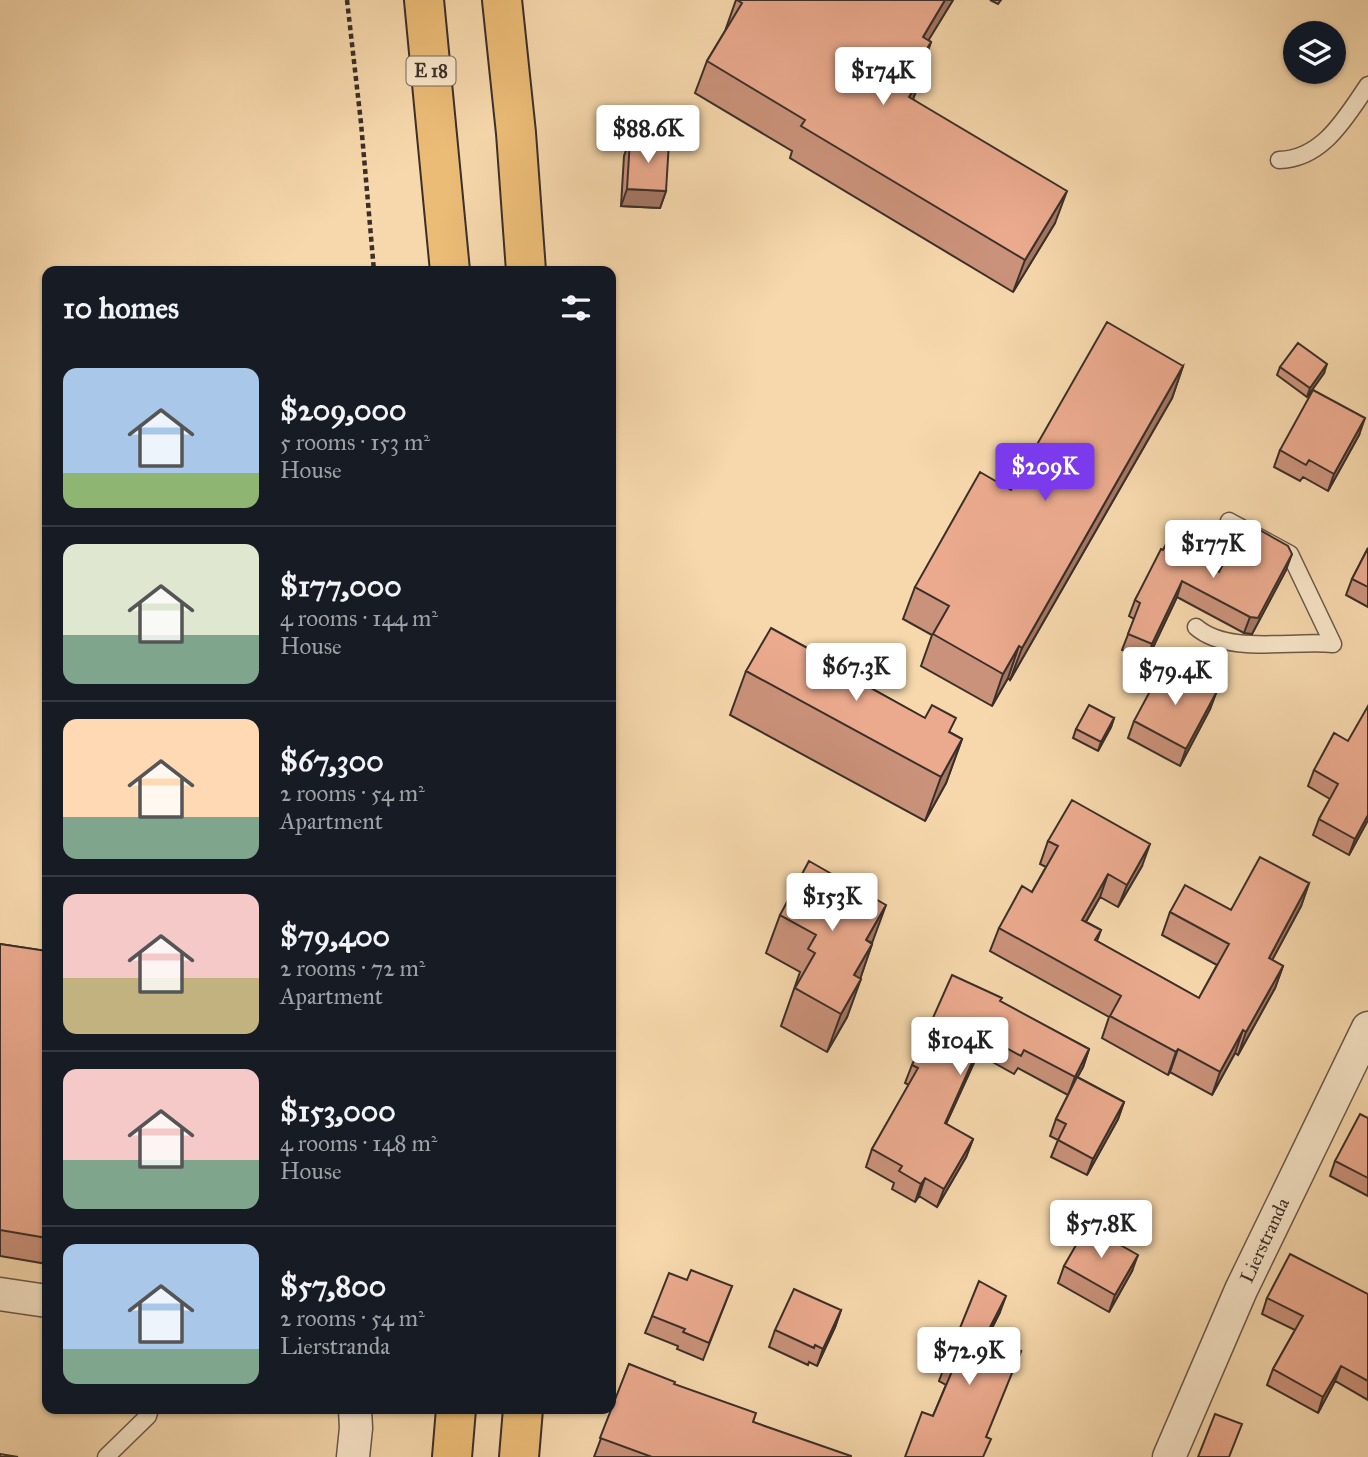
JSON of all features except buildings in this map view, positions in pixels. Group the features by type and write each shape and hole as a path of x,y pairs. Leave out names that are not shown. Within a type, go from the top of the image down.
{"highway":[{"name":"E 18","path":"424,0 450,266"},
{"path":"502,0 516,133 526,266"},
{"path":"452,1457 456,1414"},
{"path":"519,1457 523,1414"}],"street":[{"name":"Lierstranda","path":"1169,1457 1246,1278 1368,1027"},
{"path":"0,1294 42,1300"},
{"path":"353,1457 355,1414"}],"lane":[{"path":"1279,160 1296,158 1328,140 1368,85"},
{"path":"1196,627 1206,635 1241,643 1333,644 1290,554 1229,520"},
{"path":"106,1457 149,1414"}],"path":[{"path":"347,0 374,266"}]}
